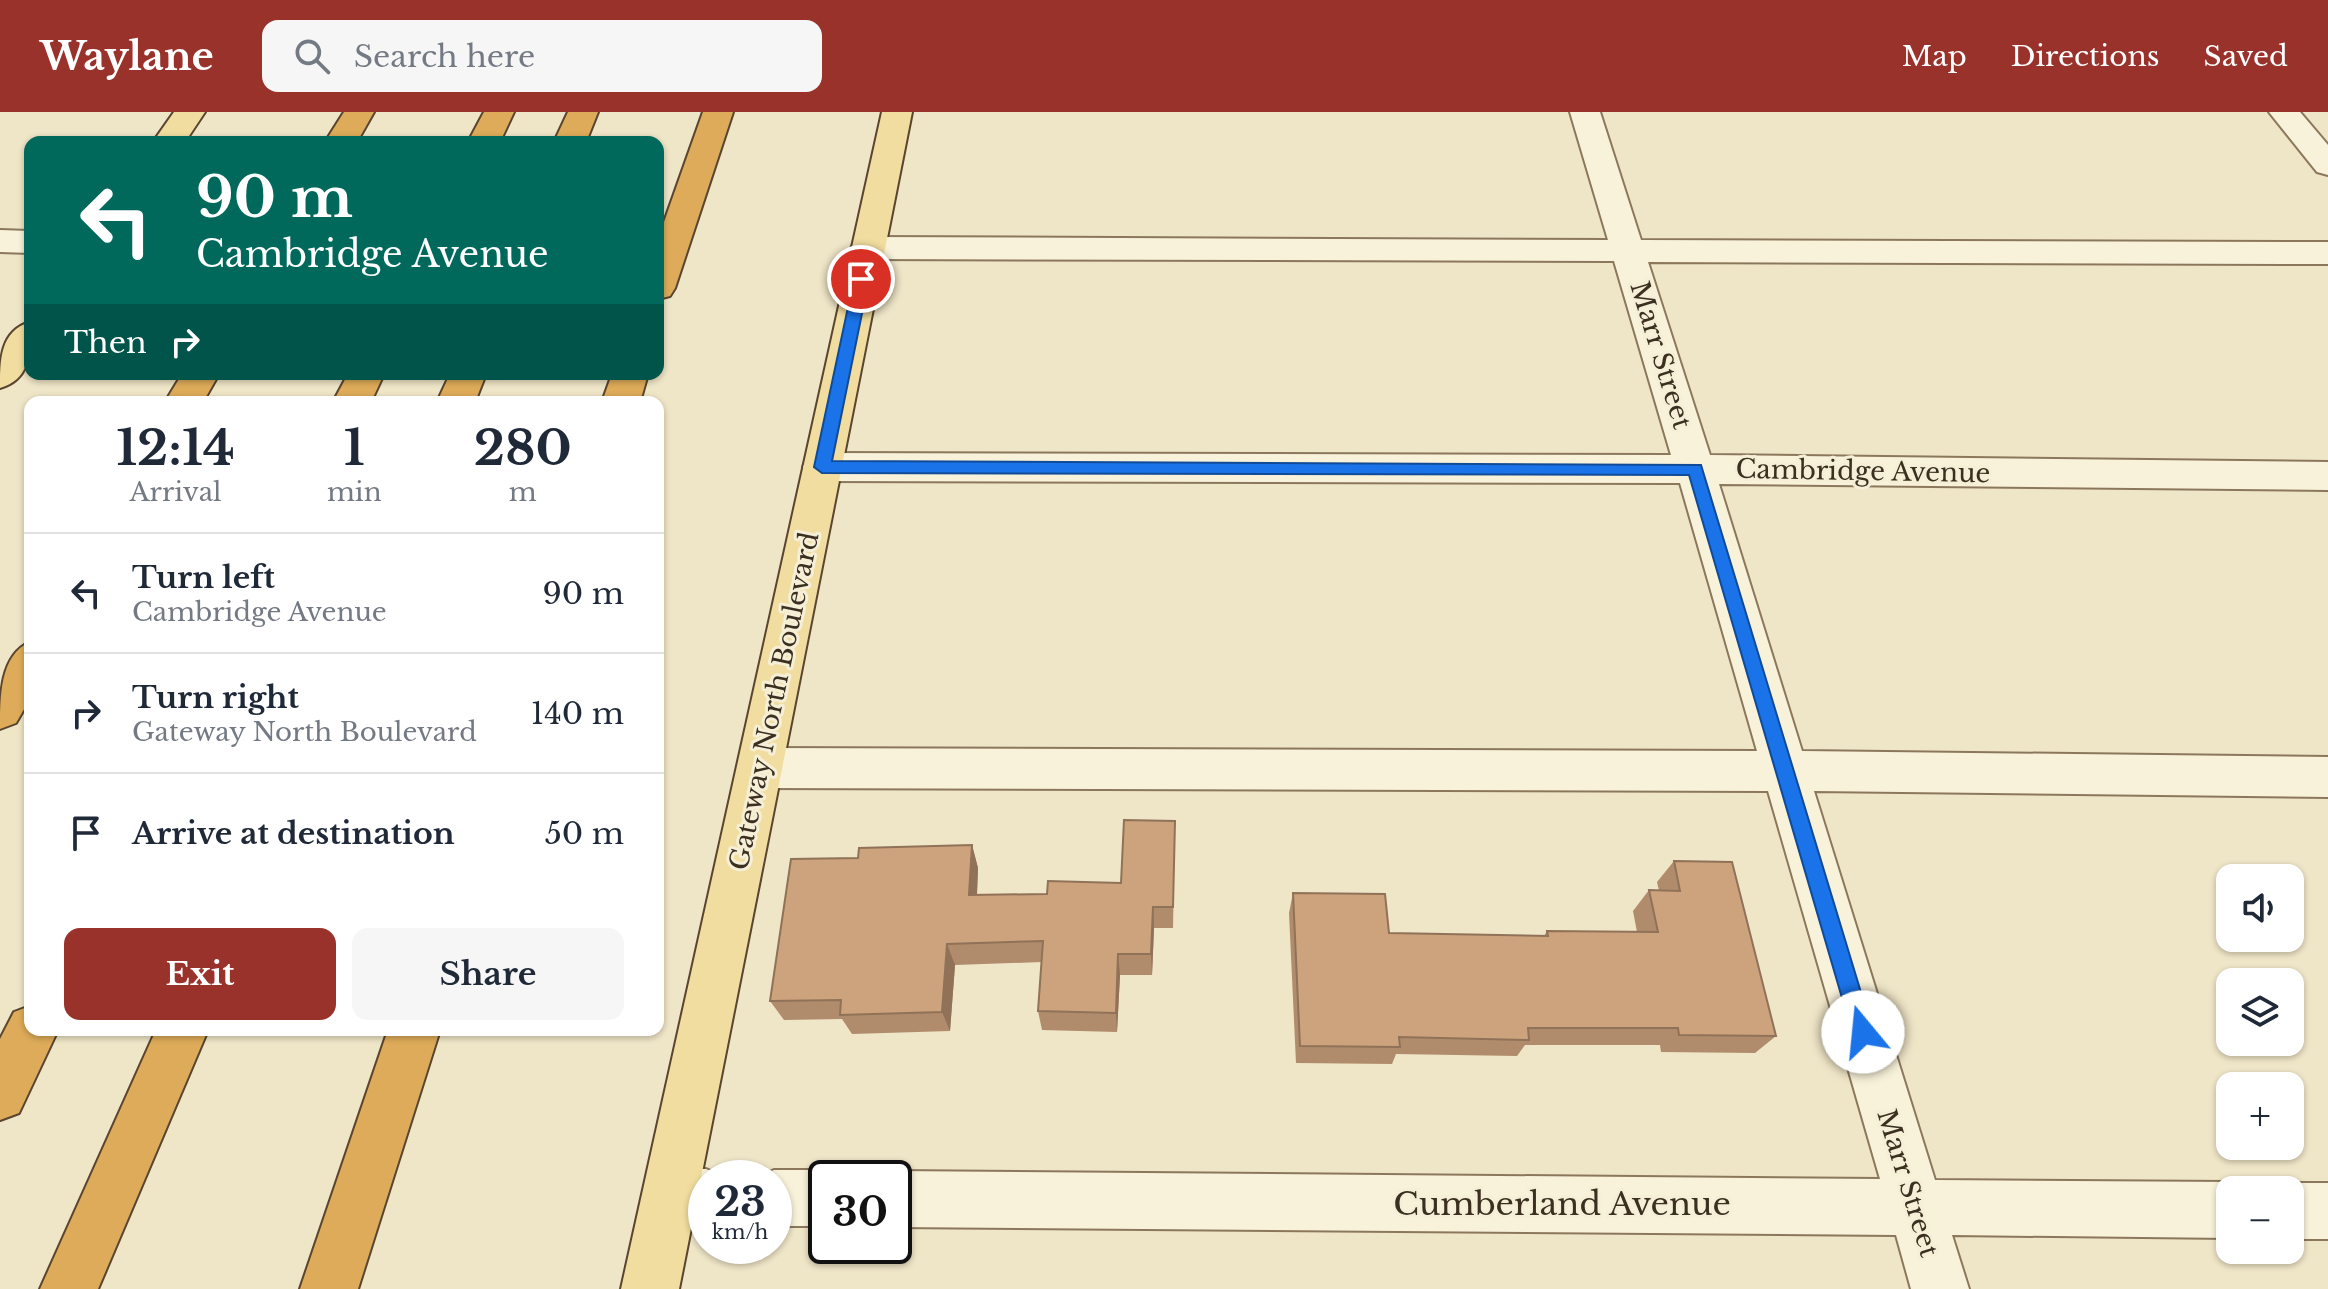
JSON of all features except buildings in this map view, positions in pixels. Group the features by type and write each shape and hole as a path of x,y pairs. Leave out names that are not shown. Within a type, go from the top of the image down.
{"highway":[{"path":"345,136 359,112"},
{"path":"487,136 499,112"},
{"path":"573,136 583,112"},
{"path":"664,270 718,112"},
{"path":"0,710 24,670"},
{"path":"0,1094 29,1036"},
{"path":"69,1289 179,1036"},
{"path":"329,1289 412,1036"}],"main road":[{"path":"173,136 190,112"},
{"name":"Gateway North Boulevard","path":"694,1160 760,768 897,112"},
{"path":"0,375 24,342"},
{"name":"Gateway North Boulevard","path":"650,1289 688,1197"}],"street":[{"name":"Marr Street","path":"1585,112 1629,249 1940,1289"},
{"path":"2284,112 2328,165"},
{"path":"2295,112 2328,132"},
{"path":"0,241 24,242"},
{"path":"868,248 2328,253"},
{"name":"Cambridge Avenue","path":"822,467 1695,469 2328,476"},
{"path":"760,768 1785,771 2328,777"},
{"name":"Cumberland Avenue","path":"912,1199 2216,1210"},
{"path":"2304,1211 2328,1211"}],"route":[{"path":"861,279 822,467 1695,469 1863,1032"}]}
